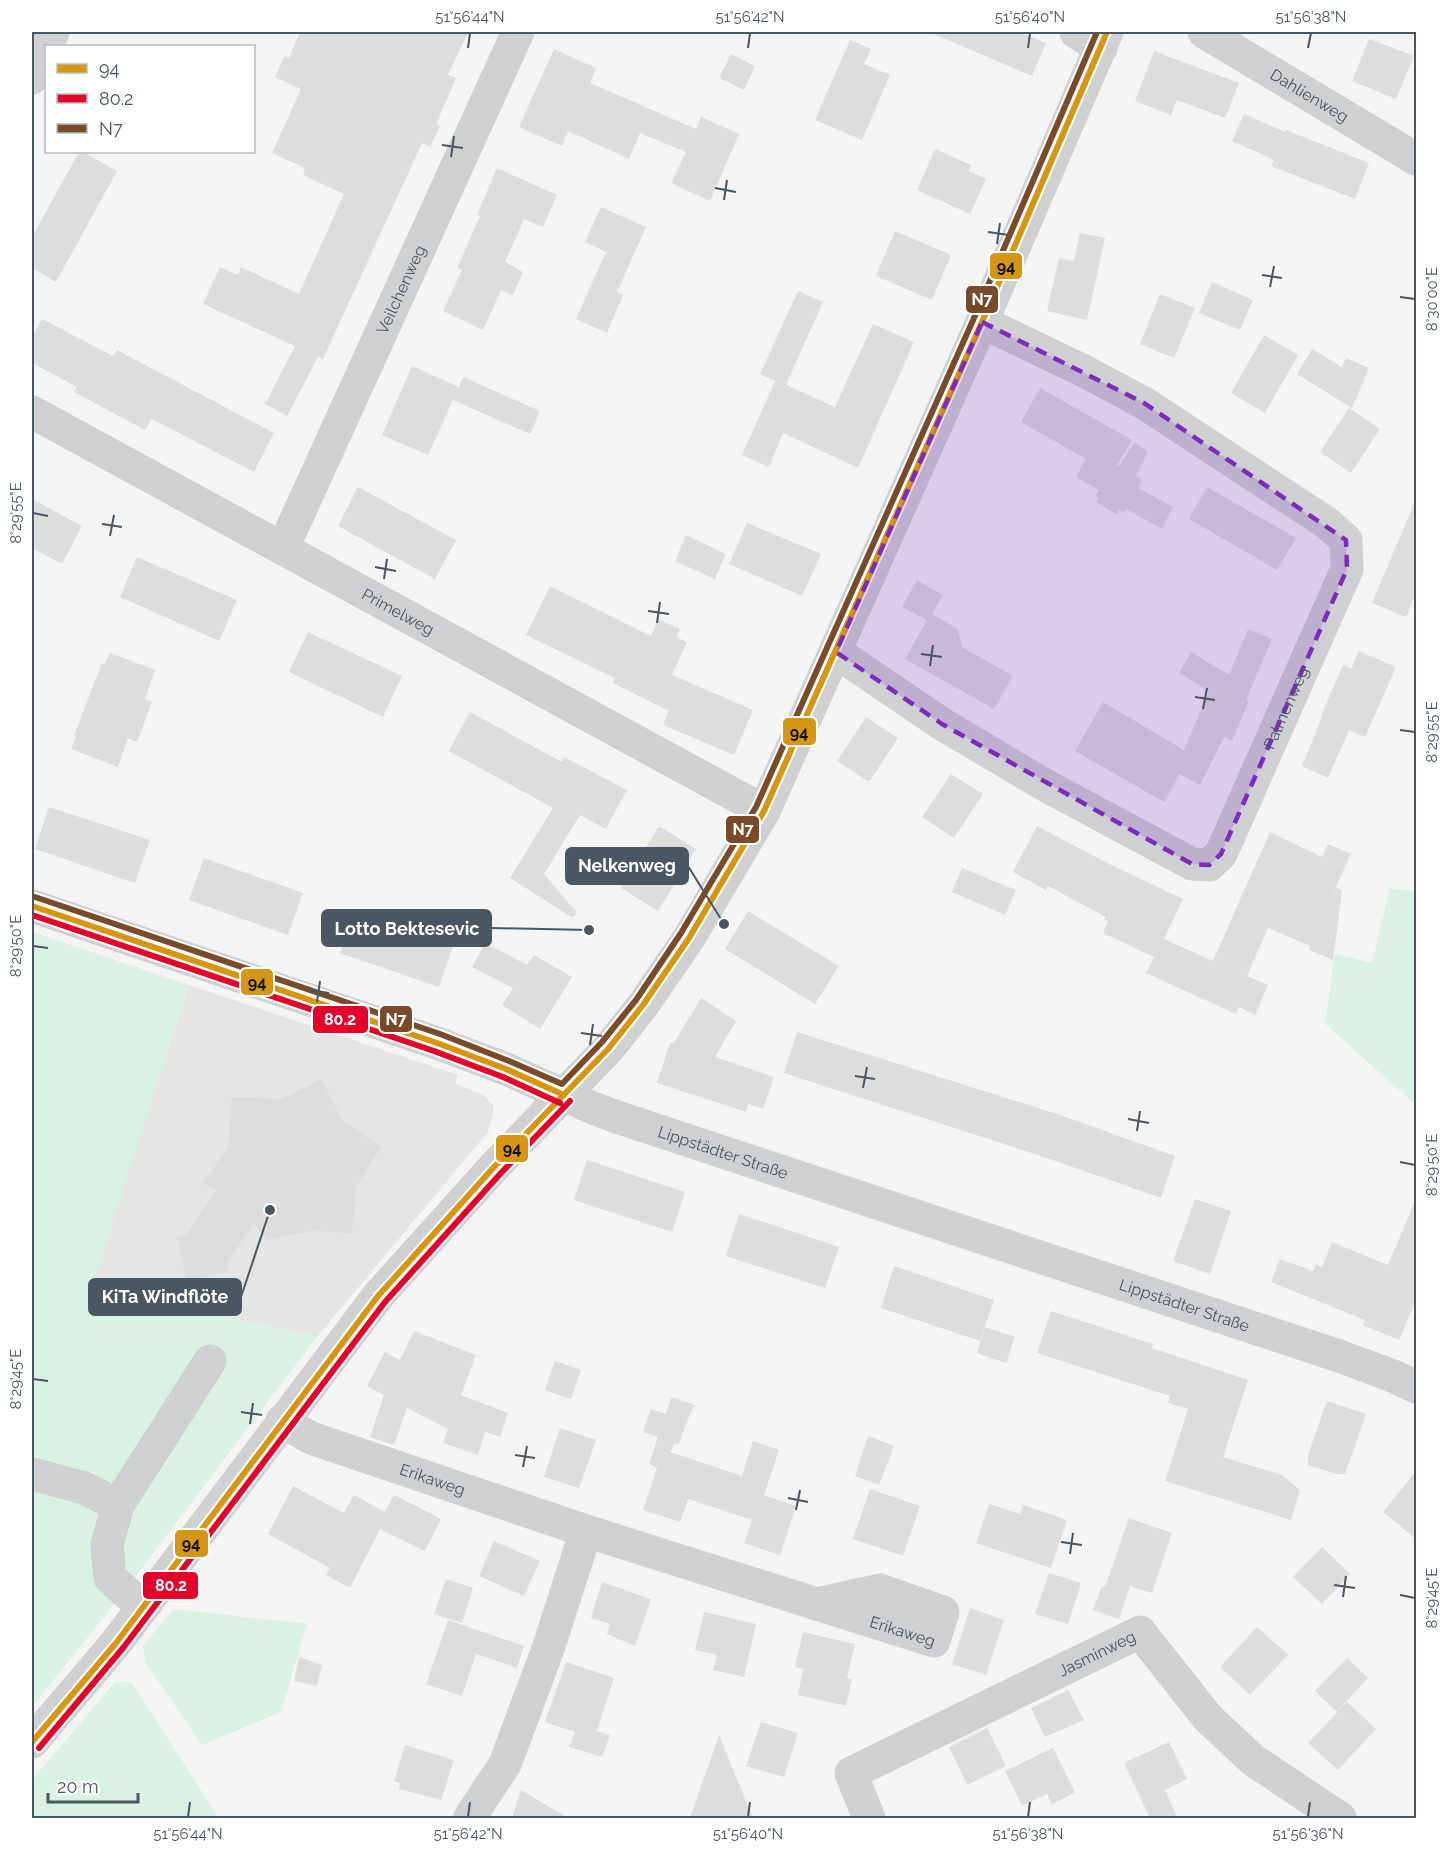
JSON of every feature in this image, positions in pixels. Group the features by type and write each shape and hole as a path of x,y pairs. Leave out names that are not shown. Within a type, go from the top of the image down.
{"street":[{"name":"Veilchenweg","path":"283,548 518,32"},
{"name":"Dahlienweg","path":"1204,32 1416,159"},
{"path":"32,1742 116,1643 378,1296 494,1167 609,1048 665,974 720,887 764,811 982,322 1094,37"},
{"path":"32,78 45,48"},
{"name":"Palmenweg","path":"836,652 942,724 1013,766 1192,864 1209,865 1221,854 1347,569 1346,540 1327,523 1144,403 982,322"},
{"name":"Primelweg","path":"32,412 764,811"},
{"name":"Lippstädter Straße","path":"32,906 437,1043 506,1069 617,1117 1339,1356 1416,1387"},
{"path":"142,1606 110,1578 106,1545 118,1505 210,1361"},
{"name":"Erikaweg","path":"282,1421 310,1438 586,1531 816,1604"},
{"path":"32,1474 84,1488 118,1505"},
{"path":"470,1817 506,1764 548,1649 586,1531"},
{"name":"Jasminweg","path":"869,1818 851,1773 1140,1632 1208,1718 1253,1760 1340,1818"}],"highlighted area":[{"path":"982,322 1144,403 1346,540 1347,569 1221,854 1209,865 1192,864 942,724 836,652"}],"shaded area":[{"path":"189,985 458,1075 455,1084 482,1094 493,1105 493,1115 488,1132 317,1337 91,1287"}],"green space":[{"path":"1390,888 1416,891 1416,1105 1325,1024 1335,954 1372,963"},
{"path":"32,932 189,985 92,1287 317,1337 116,1602 32,1707"},
{"path":"173,1609 307,1624 281,1712 202,1745 145,1662 143,1646"},
{"path":"116,1681 132,1683 217,1815 214,1818 32,1818 32,1780"}],"building":[{"path":"300,32 468,32 448,75 456,78 436,124 440,126 430,147 422,143 323,359 318,357 287,416 265,404 295,346 203,304 220,267 238,275 241,267 299,294 344,194 303,175 305,168 272,153 301,89 275,77 285,56 289,58"},
{"path":"929,32 1019,32 1046,43 1032,76"},
{"path":"1369,39 1414,56 1396,99 1352,81"},
{"path":"850,40 871,49 864,64 890,75 862,140 815,120"},
{"path":"554,49 596,68 590,83 696,129 701,117 739,134 710,201 671,183 686,152 640,133 629,159 568,131 562,146 519,127"},
{"path":"1154,51 1239,83 1225,118 1177,100 1171,115 1135,101"},
{"path":"731,54 755,66 744,90 719,78"},
{"path":"1244,114 1369,163 1355,199 1271,166 1274,160 1232,141"},
{"path":"935,149 971,165 969,171 986,179 970,214 917,190"},
{"path":"78,153 85,153 117,171 56,282 32,268 32,237"},
{"path":"497,168 557,195 543,227 524,219 505,262 523,272 513,295 501,290 483,330 443,311 462,270 457,268 480,216 477,215"},
{"path":"601,207 646,227 617,292 623,295 607,333 576,319 606,252 585,242"},
{"path":"895,231 951,255 932,300 876,276"},
{"path":"1080,233 1105,238 1087,320 1047,311 1059,258 1074,261"},
{"path":"1212,282 1253,300 1240,330 1199,313"},
{"path":"798,291 823,302 786,385 835,407 873,324 914,342 858,468 783,433 769,467 742,455 775,381 760,374"},
{"path":"1160,294 1195,308 1174,358 1140,344"},
{"path":"42,319 113,356 117,350 274,433 254,472 152,419 145,430 74,392 77,387 32,363 32,338"},
{"path":"1264,335 1298,355 1265,413 1231,393"},
{"path":"1312,349 1342,367 1346,358 1369,368 1352,408 1297,374"},
{"path":"412,366 459,387 463,377 540,411 530,434 453,400 428,455 382,435"},
{"path":"1040,388 1132,440 1117,465 1119,466 1134,443 1148,451 1136,476 1142,480 1138,488 1173,507 1162,529 1126,509 1124,512 1119,510 1117,515 1096,502 1099,498 1095,496 1099,490 1076,477 1086,459 1021,422"},
{"path":"1349,408 1380,429 1351,473 1320,452"},
{"path":"358,487 456,540 435,579 338,526"},
{"path":"1207,487 1296,538 1277,570 1189,519"},
{"path":"32,499 82,526 62,564 32,548"},
{"path":"1416,499 1416,592 1406,617 1372,603"},
{"path":"747,523 821,554 802,596 729,564"},
{"path":"686,535 726,554 715,579 675,561"},
{"path":"137,557 237,600 219,641 120,597"},
{"path":"917,580 943,595 932,614 958,629 962,647 1013,676 994,709 905,659 927,620 902,607"},
{"path":"550,586 651,636 658,619 680,629 676,637 687,642 672,675 753,710 734,755 663,725 669,711 613,683 615,678 526,635"},
{"path":"1248,629 1272,639 1246,700 1249,701 1232,741 1224,737 1200,785 1180,774 1164,802 1075,751 1103,702 1184,750 1209,691 1179,673 1191,652 1229,675"},
{"path":"308,632 402,676 383,717 289,672"},
{"path":"1359,651 1396,667 1365,737 1349,730 1328,778 1302,766 1343,665 1351,669"},
{"path":"110,653 155,670 145,699 152,702 137,742 128,738 118,767 71,749 102,663 105,664"},
{"path":"470,712 562,762 564,757 627,790 606,829 580,815 544,874 577,913 573,918 510,878 553,808 449,751"},
{"path":"866,717 898,738 869,782 837,761"},
{"path":"951,774 983,794 954,838 922,817"},
{"path":"49,807 150,840 135,883 35,849"},
{"path":"659,826 696,849 658,911 621,888"},
{"path":"1037,826 1183,899 1164,939 1213,961 1270,832 1322,857 1328,844 1351,854 1332,895 1336,888 1342,890 1333,960 1309,950 1310,946 1268,928 1247,976 1268,985 1255,1015 1239,1007 1236,1014 1146,973 1154,957 1103,933 1108,921 1104,920 1106,917 1048,886 1046,890 1013,872"},
{"path":"204,858 303,893 288,935 189,900"},
{"path":"962,868 1016,890 1005,915 952,892"},
{"path":"354,910 454,944 439,987 340,953"},
{"path":"748,911 839,966 815,1004 725,949"},
{"path":"485,943 527,965 534,955 572,977 540,1029 502,1005 513,988 472,967"},
{"path":"701,998 736,1021 715,1057 774,1077 763,1109 748,1104 746,1112 657,1083 670,1043 674,1043"},
{"path":"797,1032 1060,1115 1175,1156 1161,1198 1044,1157 784,1073"},
{"path":"321,1079 343,1121 381,1147 356,1187 352,1233 311,1231 267,1240 254,1223 227,1263 229,1272 187,1281 177,1237 185,1236 216,1191 203,1183 228,1147 232,1097 282,1099"},
{"path":"587,1160 685,1192 672,1232 574,1200"},
{"path":"1195,1199 1231,1211 1210,1274 1173,1261"},
{"path":"1416,1199 1416,1300 1399,1340 1363,1325 1365,1320 1271,1282 1280,1259 1313,1271 1316,1264 1322,1267 1332,1242 1388,1265"},
{"path":"739,1214 839,1247 825,1288 726,1256"},
{"path":"894,1266 994,1300 980,1341 881,1308"},
{"path":"1051,1311 1153,1344 1152,1348 1248,1380 1223,1457 1282,1475 1300,1490 1291,1520 1165,1481 1188,1409 1168,1403 1170,1396 1037,1353"},
{"path":"985,1327 1015,1337 1006,1363 977,1353"},
{"path":"414,1331 476,1355 461,1395 508,1413 500,1437 485,1432 478,1455 443,1443 448,1429 407,1408 394,1445 370,1437 384,1395 367,1386 385,1352 400,1360"},
{"path":"555,1361 581,1370 571,1399 545,1390"},
{"path":"671,1397 695,1405 679,1444 675,1443 670,1452 742,1476 753,1441 779,1450 764,1495 796,1506 780,1555 744,1543 752,1520 688,1499 680,1522 643,1510 657,1468 649,1464 658,1437 643,1432 651,1409 666,1414"},
{"path":"1327,1401 1366,1414 1345,1474 1336,1474 1308,1465 1308,1455"},
{"path":"560,1428 596,1440 579,1488 544,1477"},
{"path":"868,1436 894,1446 879,1485 855,1476"},
{"path":"1416,1471 1416,1539 1383,1512"},
{"path":"293,1486 344,1513 354,1495 385,1512 394,1495 441,1519 425,1551 380,1529 350,1588 326,1575 330,1568 268,1534"},
{"path":"870,1489 920,1506 903,1556 853,1539"},
{"path":"989,1504 1020,1514 1023,1505 1067,1520 1051,1568 976,1543"},
{"path":"1129,1518 1172,1533 1152,1593 1130,1586 1119,1619 1093,1610 1102,1586 1105,1587"},
{"path":"494,1541 540,1561 524,1596 479,1576"},
{"path":"1322,1547 1350,1574 1322,1604 1293,1577"},
{"path":"1049,1573 1081,1583 1068,1624 1035,1614"},
{"path":"446,1579 473,1588 462,1623 434,1614"},
{"path":"602,1582 651,1599 635,1646 607,1634 610,1624 591,1618"},
{"path":"970,1608 1004,1620 986,1675 952,1664"},
{"path":"704,1612 756,1624 744,1677 713,1670 717,1655 695,1650"},
{"path":"448,1620 524,1646 517,1668 476,1654 462,1696 426,1684"},
{"path":"1257,1627 1288,1655 1250,1695 1220,1667"},
{"path":"803,1632 855,1644 847,1678 852,1679 846,1706 798,1695 803,1669 795,1667"},
{"path":"299,1657 322,1665 317,1686 294,1681"},
{"path":"1347,1658 1368,1678 1337,1712 1315,1691"},
{"path":"566,1662 614,1678 597,1731 610,1735 602,1757 569,1747 575,1732 545,1722"},
{"path":"1068,1690 1084,1720 1045,1737 1031,1708"},
{"path":"1347,1702 1376,1729 1338,1770 1308,1743"},
{"path":"761,1722 798,1733 784,1777 746,1766"},
{"path":"987,1728 1006,1766 967,1785 949,1747"},
{"path":"719,1735 753,1818 690,1818"},
{"path":"1169,1742 1187,1779 1165,1790 1178,1818 1150,1818 1124,1763"},
{"path":"405,1745 454,1760 441,1800 399,1789 400,1783 394,1781"},
{"path":"1053,1748 1075,1793 1052,1804 1047,1794 1022,1806 1005,1771"},
{"path":"521,1790 568,1818 512,1818"}],"transit line":[{"name":"N7","path":"35,897 440,1034 562,1084 602,1042 636,1000 681,933 756,807 974,318 1097,32"},
{"name":"94","path":"32,1742 116,1643 378,1296 494,1167 609,1048 643,1005 689,938 764,811 982,322 1107,32"},
{"name":"94","path":"32,906 437,1043 506,1069 564,1095"},
{"name":"80.2","path":"32,915 434,1051 503,1077 560,1103"},
{"name":"80.2","path":"39,1748 123,1648 385,1302 501,1173 570,1101"}],"place":[{"name":"Nelkenweg","path":"724,924"},
{"name":"Lotto Bektesevic","path":"589,930"},
{"name":"KiTa Windflöte","path":"270,1210"}]}
